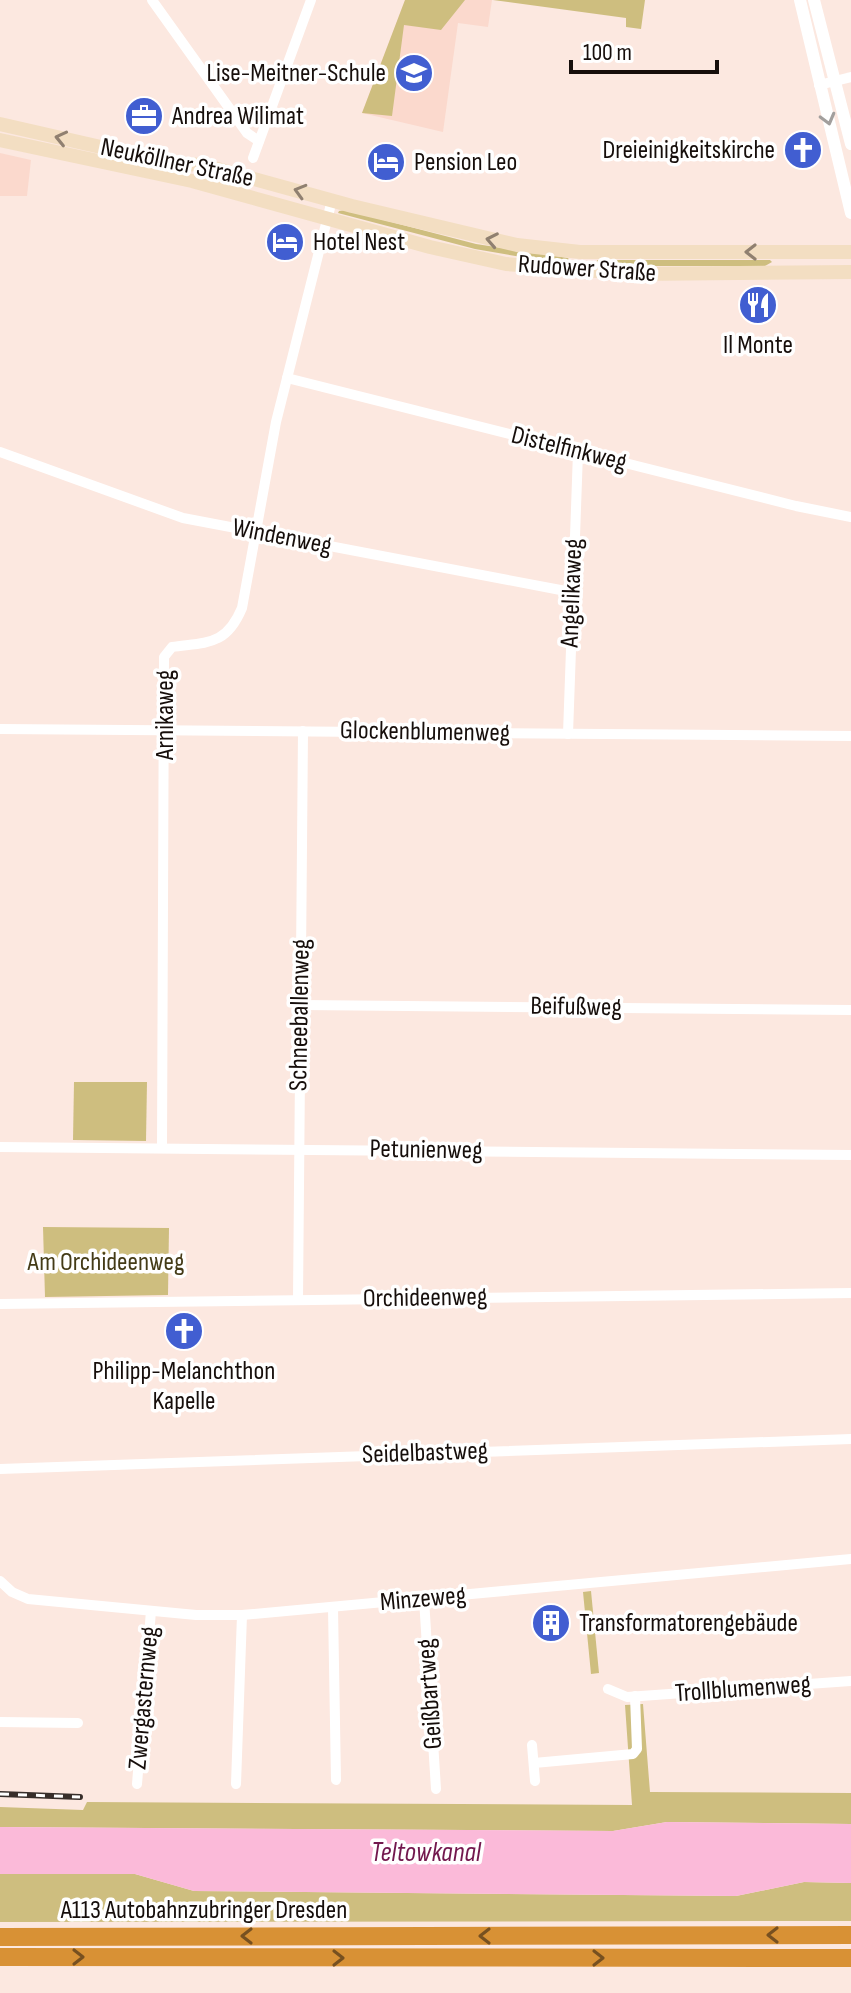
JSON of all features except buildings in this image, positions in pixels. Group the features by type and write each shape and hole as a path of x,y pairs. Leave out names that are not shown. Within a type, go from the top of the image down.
{"highway":[{"name":"A113 Autobahnzubringer Dresden","path":"0,1937 851,1935"},
{"path":"0,1957 851,1958"}],"main road":[{"name":"Neuköllner Straße","path":"0,124 171,163 203,165 352,206"},
{"name":"Neuköllner Straße","path":"0,140 242,194 327,220"},
{"name":"Rudower Straße","path":"352,206 480,238 580,252 851,252"},
{"name":"Rudower Straße","path":"327,220 506,264 649,274 851,272"},
{"path":"577,271 580,252"},
{"path":"779,252 779,272"}],"street":[{"path":"152,0 245,131 259,141"},
{"path":"253,158 311,0"},
{"path":"800,0 851,213"},
{"path":"814,0 851,144"},
{"path":"819,85 851,77"},
{"path":"242,194 248,176"},
{"name":"Arnikaweg","path":"162,1147 166,652 172,647 209,643 222,636 234,624 245,595 272,443 332,200"},
{"name":"Distelfinkweg","path":"287,378 809,510 851,517"},
{"name":"Windenweg","path":"0,452 182,518 571,592"},
{"name":"Angelikaweg","path":"568,734 578,452"},
{"name":"Glockenblumenweg","path":"0,729 851,736"},
{"name":"Schneeballenweg","path":"298,1300 303,731"},
{"name":"Beifußweg","path":"301,1005 851,1010"},
{"name":"Petunienweg","path":"0,1147 851,1155"},
{"name":"Orchideenweg","path":"0,1304 851,1293"},
{"name":"Seidelbastweg","path":"0,1469 851,1439"},
{"name":"Minzeweg","path":"0,1581 12,1592 28,1599 151,1611 242,1615 851,1559"},
{"name":"Geißbartweg","path":"424,1599 436,1789"},
{"path":"333,1608 336,1780"},
{"name":"Zwergasternweg","path":"137,1784 151,1611"},
{"path":"236,1784 242,1615"},
{"name":"Trollblumenweg","path":"608,1689 619,1695 635,1696 851,1681"},
{"path":"534,1763 633,1754 637,1749 635,1696"},
{"path":"0,1722 78,1723"},
{"path":"532,1745 535,1781"}],"shaded area":[{"name":"Lise-Meitner-Schule","path":"405,0 492,0 488,27 458,23 443,132 362,113"},
{"path":"0,153 31,160 27,196 0,196"}],"green space":[{"path":"405,0 465,0 441,30 404,25 392,116 362,113"},
{"path":"493,0 645,0 641,29 626,27 626,18"},
{"path":"345,210 476,244 568,258 570,261 551,262 475,249 338,213"},
{"path":"597,260 772,262 765,266 597,266"},
{"path":"74,1082 147,1082 146,1141 73,1140"},
{"name":"Am Orchideenweg","path":"43,1227 169,1228 168,1295 45,1297"},
{"path":"591,1591 599,1673 591,1674 583,1592"},
{"path":"643,1704 650,1792 851,1793 851,1824 667,1822 613,1831 0,1827 0,1807 83,1810 87,1802 632,1805 625,1705"},
{"path":"0,1874 135,1874 194,1891 736,1896 804,1882 851,1883 851,1921 0,1922"}],"water":[{"name":"Teltowkanal","path":"667,1822 851,1824 851,1883 804,1882 736,1896 194,1891 135,1874 0,1874 0,1827 613,1831"}],"railway":[{"path":"0,1794 80,1797"}],"place":[{"name":"Lise-Meitner-Schule","path":"414,73"},
{"name":"Andrea Wilimat","path":"144,116"},
{"name":"Dreieinigkeitskirche","path":"803,150"},
{"name":"Pension Leo","path":"386,162"},
{"name":"Hotel Nest","path":"285,242"},
{"name":"Il Monte","path":"758,305"},
{"name":"Philipp-Melanchthon Kapelle","path":"184,1331"},
{"name":"Transformatorengebäude","path":"551,1623"}]}
